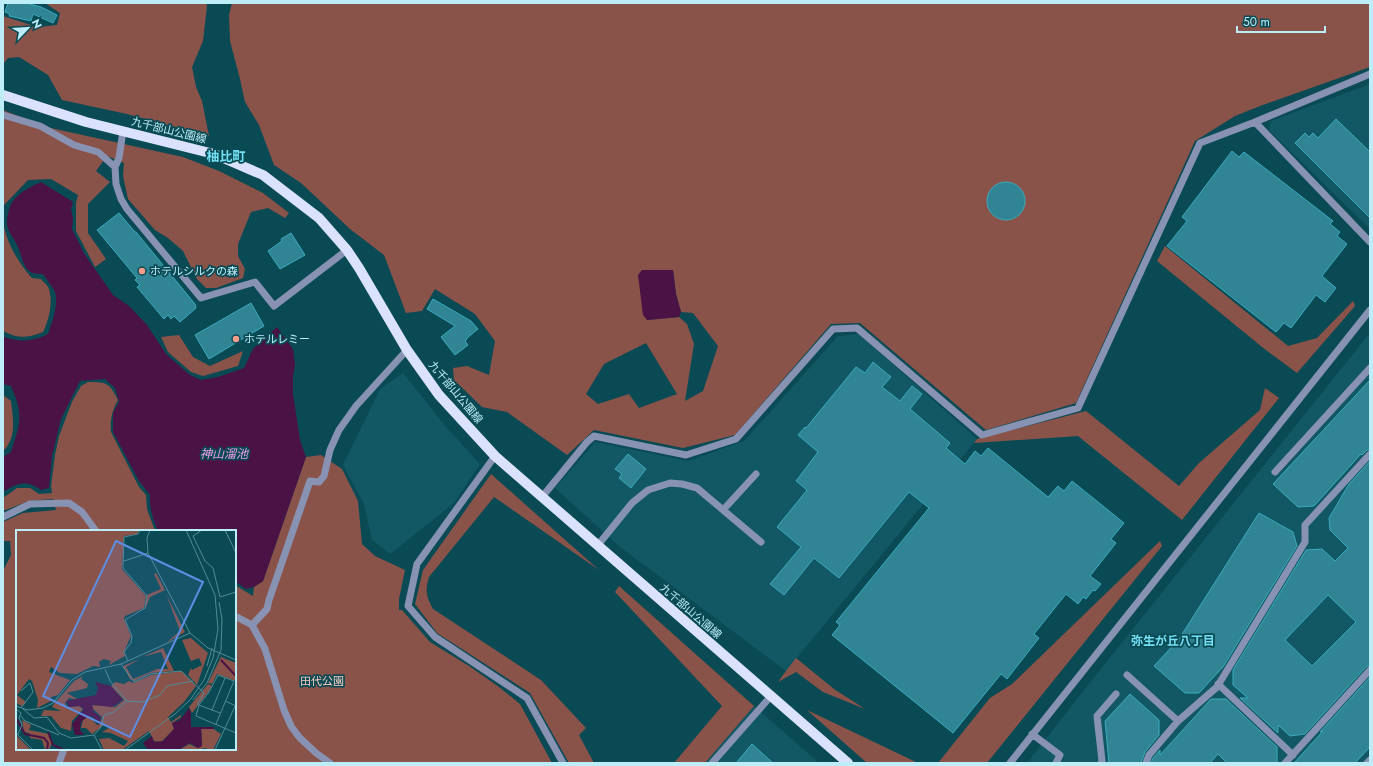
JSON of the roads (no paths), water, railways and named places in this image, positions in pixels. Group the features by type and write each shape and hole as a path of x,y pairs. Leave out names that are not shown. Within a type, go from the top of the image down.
{"main road":[{"name":"九千部山公園線","path":"3,95 86,122 214,154 263,175 319,218 347,250 407,350 439,394 495,456 848,763"}],"street":[{"path":"542,497 587,442 594,436 686,455 736,439 833,329 857,328 982,435 1078,408 1200,143 1255,122 1370,74"},
{"path":"3,115 40,126 74,145 98,152 115,167"},
{"path":"1255,122 1370,242"},
{"path":"123,131 119,158 115,167 116,184 121,199 127,209 201,298 255,282 274,306 347,250"},
{"path":"1010,763 1370,310"},
{"path":"252,625 267,609 310,481 319,482 324,476 330,450 339,430 356,406 407,350"},
{"path":"1275,472 1370,368"},
{"path":"1146,763 1149,755 1178,721 1218,684 1304,542 1305,525 1370,454"},
{"path":"495,456 417,564 408,606 435,638 527,698 562,763"},
{"path":"723,510 756,474"},
{"path":"598,545 632,503 648,490 670,483 682,484 697,488 762,542"},
{"path":"3,517 30,504 69,503 82,512 95,530"},
{"path":"236,617 252,625 265,649 284,710 291,726 299,737 316,753 330,763"},
{"path":"1285,763 1370,670"},
{"path":"1127,675 1178,721"},
{"path":"1218,684 1293,755"},
{"path":"1101,763 1097,716 1116,694"},
{"path":"712,763 771,696"},
{"path":"1032,734 1060,756 1056,763"},
{"path":"59,763 64,750"},
{"path":"1367,763 1370,760"}],"water":[{"name":"神山溜池","path":"41,182 73,202 71,210 73,218 72,229 85,255 113,295 129,306 147,325 166,354 190,375 201,380 218,377 244,368 253,349 277,327 293,349 295,365 293,376 293,394 300,440 306,457 263,581 254,587 246,589 236,582 236,530 158,530 150,504 150,495 139,481 113,432 113,413 119,402 115,388 105,379 80,381 61,419 52,456 49,488 41,490 26,483 13,486 3,492 3,457 11,452 17,434 19,412 11,386 3,384 3,337 15,340 31,340 48,334 56,306 56,295 54,290 43,274 36,274 29,271 23,262 17,245 7,225 11,205 17,196"},
{"path":"642,270 673,270 676,294 681,312 679,317 647,320 643,315 638,275"}],"place":[{"name":"ホテルシルクの森","path":"142,271"},
{"name":"ホテルレミー","path":"236,339"}],"district":[{"name":"柚比町","path":"226,156"},
{"name":"弥生が丘八丁目","path":"1173,641"}],"park label":[{"name":"田代公園","path":"322,681"}]}
